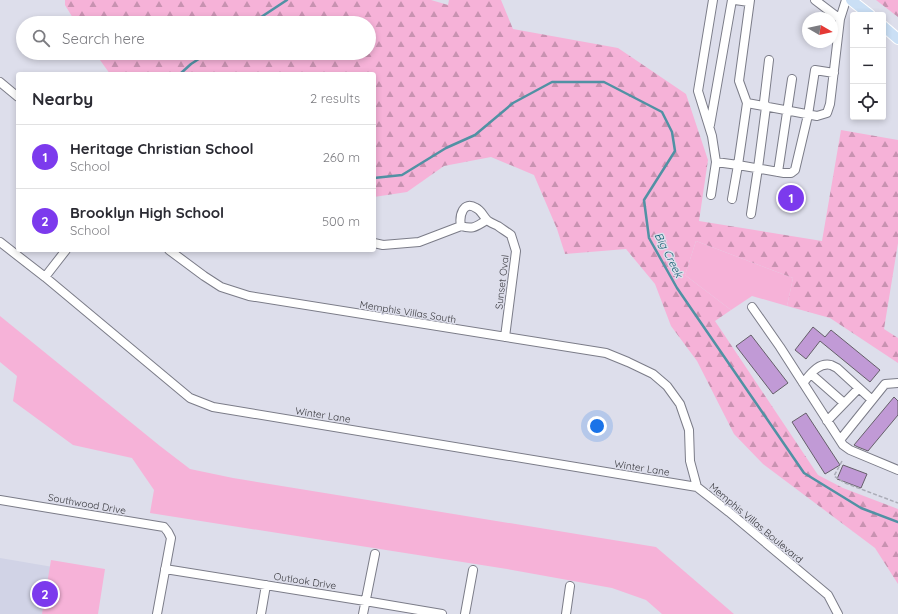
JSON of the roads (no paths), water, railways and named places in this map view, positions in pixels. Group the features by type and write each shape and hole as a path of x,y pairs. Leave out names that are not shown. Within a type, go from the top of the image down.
{"main road":[{"path":"851,0 866,12"},
{"path":"886,28 898,38"}],"street":[{"path":"711,195 716,162 712,136 698,91 713,0"},
{"path":"709,128 732,0"},
{"path":"732,199 747,103 739,81 750,1 735,0"},
{"path":"816,0 840,19"},
{"path":"747,103 808,115 817,116 828,113 840,19 846,0"},
{"path":"751,214 766,107 764,102 769,60"},
{"path":"716,162 778,172 791,173 795,170 808,115 815,70 834,73"},
{"path":"778,172 792,79"},
{"path":"0,82 16,95"},
{"name":"Sunset Oval","path":"461,226 460,220 462,210 467,206 471,206 482,212 487,220 511,235 516,251 506,337"},
{"path":"376,243 383,245 419,242 461,226 475,228 487,220"},
{"name":"Winter Lane","path":"0,242 190,398 213,407 697,487"},
{"path":"45,278 64,252"},
{"name":"Memphis Villas South","path":"172,252 221,287 249,296 606,353 653,374"},
{"path":"752,307 780,347 843,445 850,450 898,470"},
{"path":"803,382 818,367 822,365 831,365 837,368 872,400"},
{"name":"Memphis Villas Boulevard","path":"653,374 667,386 680,404 689,430 690,461 697,487 828,595 838,614"},
{"path":"811,374 844,403"},
{"path":"840,440 885,384 898,383"},
{"path":"827,421 859,388"},
{"name":"Southwood Drive","path":"0,500 164,527 171,538 166,569"},
{"path":"363,614 375,554"},
{"path":"158,614 166,569"},
{"name":"Outlook Drive","path":"166,569 442,614"},
{"path":"465,614 473,570"},
{"path":"261,614 266,585"},
{"path":"566,614 570,586"}],"waterway":[{"name":"Big Creek","path":"263,16 287,0"},
{"name":"Big Creek","path":"182,72 197,60"},
{"name":"Big Creek","path":"376,178 402,175 446,148 475,135 513,103 552,82 604,82 662,112 672,132 675,151 644,200 649,238 677,288 804,473 861,508 898,522"}],"place":[{"name":"Heritage Christian School","path":"791,198"},
{"name":"Brooklyn High School","path":"45,594"}]}
